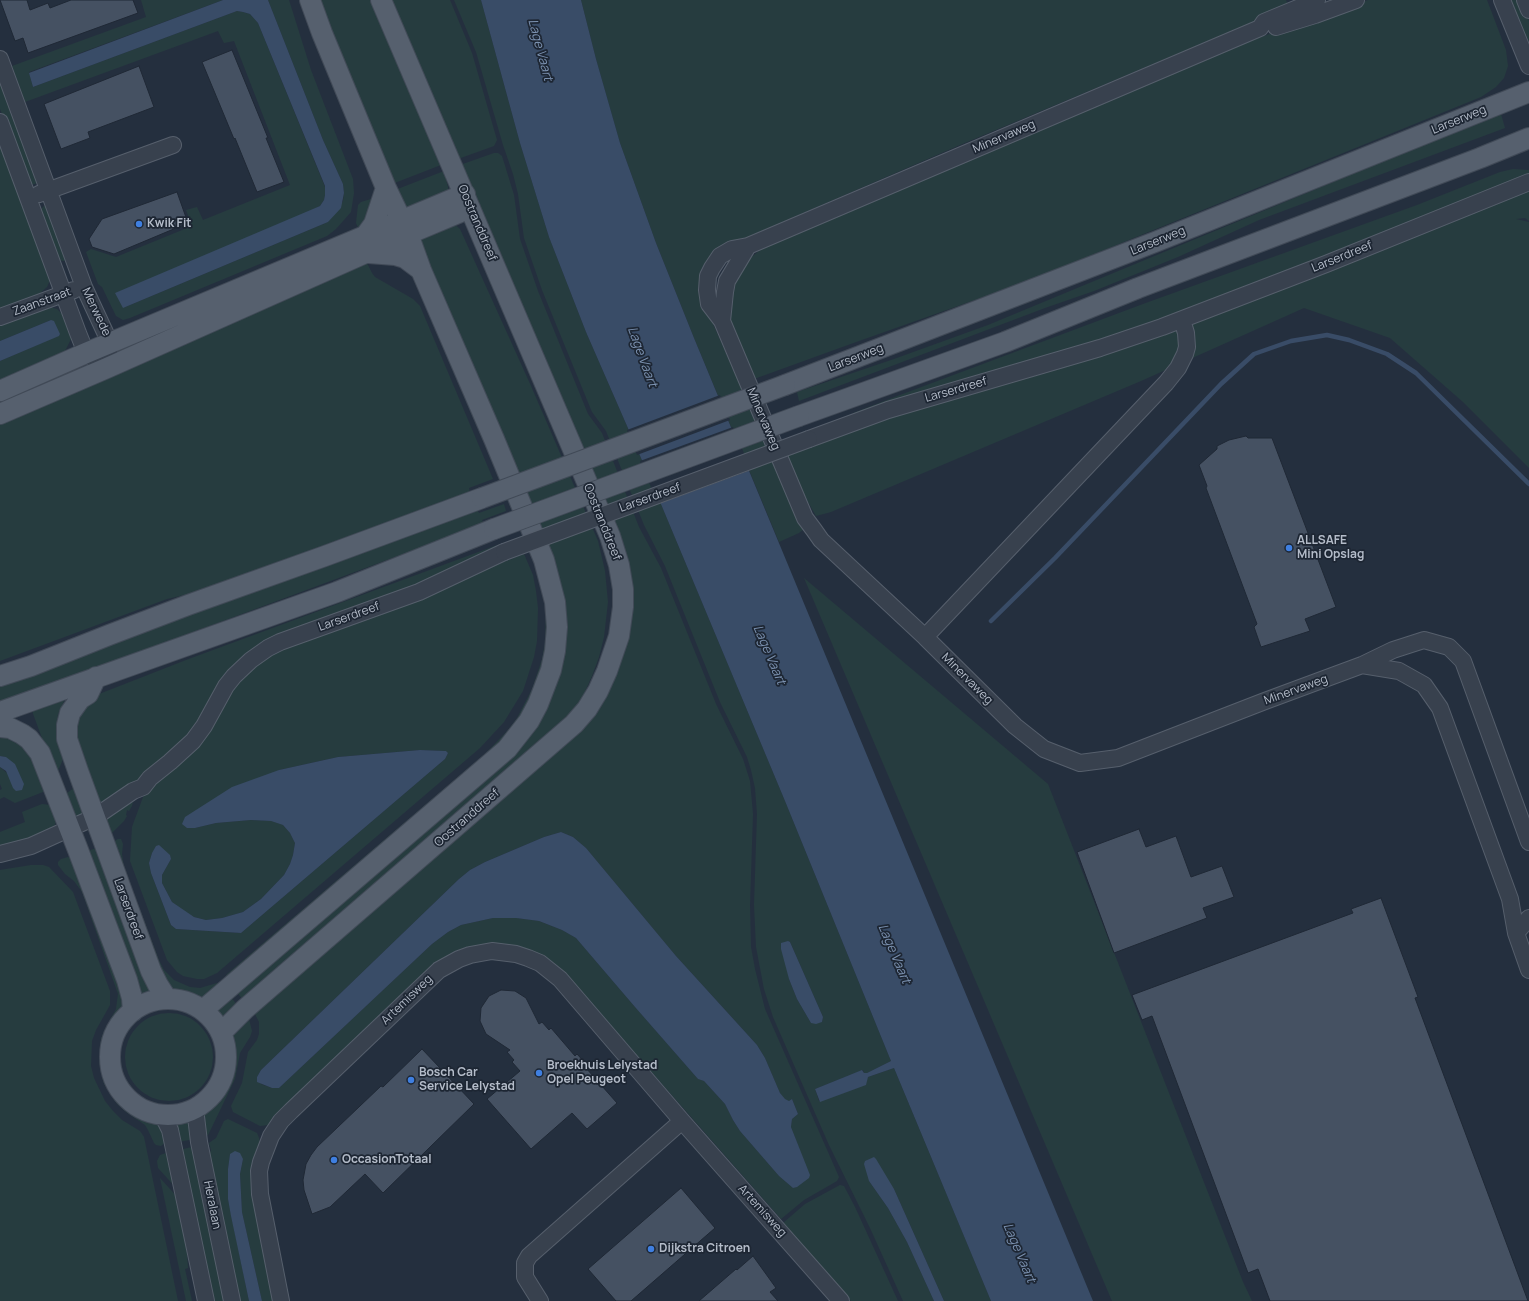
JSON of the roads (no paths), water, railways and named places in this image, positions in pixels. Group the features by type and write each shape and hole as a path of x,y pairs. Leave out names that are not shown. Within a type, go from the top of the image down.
{"main road":[{"path":"203,1010 507,749 529,721 543,692 551,670 555,651 557,627 555,602 544,560 494,439 421,270 405,227 386,188 322,33 310,0"},
{"name":"Oostranddreef","path":"221,1032 245,1009 574,724 587,709 598,691 608,671 619,636 623,607 619,565 615,550 381,0"},
{"name":"Larserweg","path":"0,676 31,666 123,629 482,498 785,385 1155,242 1529,92"},
{"name":"Larserdreef","path":"0,712 337,592 494,530 799,416 1005,342 1138,288 1529,138"},
{"path":"366,244 386,188"},
{"path":"0,414 107,368 366,244 467,201"},
{"path":"0,391 86,352 366,244 405,258 421,270"},
{"name":"Larserdreef","path":"96,677 88,694 75,705 70,713 67,724 68,739 78,771 151,971 167,998"},
{"path":"0,727 16,731 29,739 40,753 127,980 132,998 133,1011"},
{"path":"167,998 178,999 191,1003 203,1010 214,1021 221,1032 226,1053 225,1067 222,1078 209,1097 195,1108 172,1114 159,1114 136,1105 126,1096 118,1085 111,1065 111,1047 115,1035 121,1023 133,1011 150,1001 167,998"}],"street":[{"path":"1317,0 1264,22 1260,28 1267,30 1356,0"},
{"path":"1502,0 1529,66"},
{"path":"1524,0 1529,10"},
{"name":"Minervaweg","path":"1260,28 748,246 727,281 722,321 805,518 821,540 925,637 1015,726 1044,749 1080,763 1118,758 1362,665 1393,650 1424,640 1449,647 1463,661 1529,842"},
{"name":"Merwede","path":"0,59 84,287 110,343 107,368"},
{"name":"Merwede","path":"0,122 86,352 107,368"},
{"path":"28,198 173,145"},
{"name":"Larserdreef","path":"0,854 31,846 70,829 95,817 133,791 143,787 150,778 188,746 204,726 230,681 256,656 280,642 418,592 504,552 888,410 1100,348 1182,320 1529,182"},
{"name":"Zaanstraat","path":"0,317 84,287"},
{"path":"925,637 1166,383 1178,368 1187,347 1186,334 1182,320"},
{"name":"Minervaweg","path":"1362,665 1399,671 1424,685 1440,708 1510,899 1516,933 1529,970"},
{"path":"1516,933 1529,918"},
{"name":"Artemisweg","path":"282,1301 260,1194 259,1171 271,1136 291,1111 439,970 459,959 481,952 504,952 528,958 550,971 560,979 682,1121 841,1301"},
{"name":"Heralaan","path":"195,1108 200,1142 232,1301"},
{"path":"159,1114 164,1118 170,1130 206,1301"},
{"path":"540,1301 524,1276 525,1263 528,1256 682,1121"}],"water":[{"path":"223,0 268,0 323,140 343,184 344,193 341,208 328,222 123,308 115,293 320,206 324,200 325,186 258,23 250,14 237,11 33,87 29,73"},
{"name":"Lage Vaart","path":"481,0 581,0 620,143 656,243 1093,1301 991,1301 894,1068 868,1077 866,1085 820,1102 815,1089 862,1070 864,1073 867,1073 891,1061 785,801 658,497 586,332 549,237 520,143"},
{"path":"51,320 54,321 60,334 59,336 0,361 0,341"},
{"path":"420,750 446,751 448,753 445,759 241,933 176,929 171,925 151,873 149,863 156,846 159,845 170,855 171,859 162,875 162,883 172,902 194,917 206,920 222,918 243,912 261,899 284,875 290,864 295,843 290,833 283,825 271,821 251,820 216,823 195,828 187,828 182,824 185,817 232,787 279,770 338,757"},
{"path":"0,756 6,757 15,764 24,784 22,790 16,791 13,788 6,771 0,767"},
{"path":"561,832 573,837 586,848 676,956 757,1045 765,1058 780,1093 789,1101 792,1099 798,1114 792,1119 791,1127 810,1175 809,1178 797,1187 793,1188 779,1176 740,1131 725,1104 704,1081 698,1079 576,938 562,930 539,921 516,918 493,918 461,925 448,932 432,944 279,1088 272,1088 257,1082 257,1077 261,1070 459,879 470,870 485,862 544,837"},
{"path":"788,941 790,942 823,1017 822,1022 816,1024 811,1023 797,999 789,979 781,949 781,943"},
{"path":"235,1151 240,1153 243,1159 240,1174 242,1212 262,1301 249,1301 231,1216 228,1199 228,1169 230,1154"},
{"path":"874,1157 894,1189 944,1301 934,1301 907,1242 888,1208 869,1181 864,1164 865,1161"}],"waterway":[{"path":"991,621 1055,558 1221,384 1254,354 1291,341 1327,335 1349,340 1387,354 1416,373 1529,484"}],"place":[{"name":"Kwik Fit","path":"139,224"},
{"name":"ALLSAFE Mini Opslag","path":"1289,548"},
{"name":"Broekhuis Lelystad Opel Peugeot","path":"539,1073"},
{"name":"Bosch Car Service Lelystad","path":"411,1080"},
{"name":"OccasionTotaal","path":"334,1160"},
{"name":"Dijkstra Citroen","path":"651,1249"}]}
